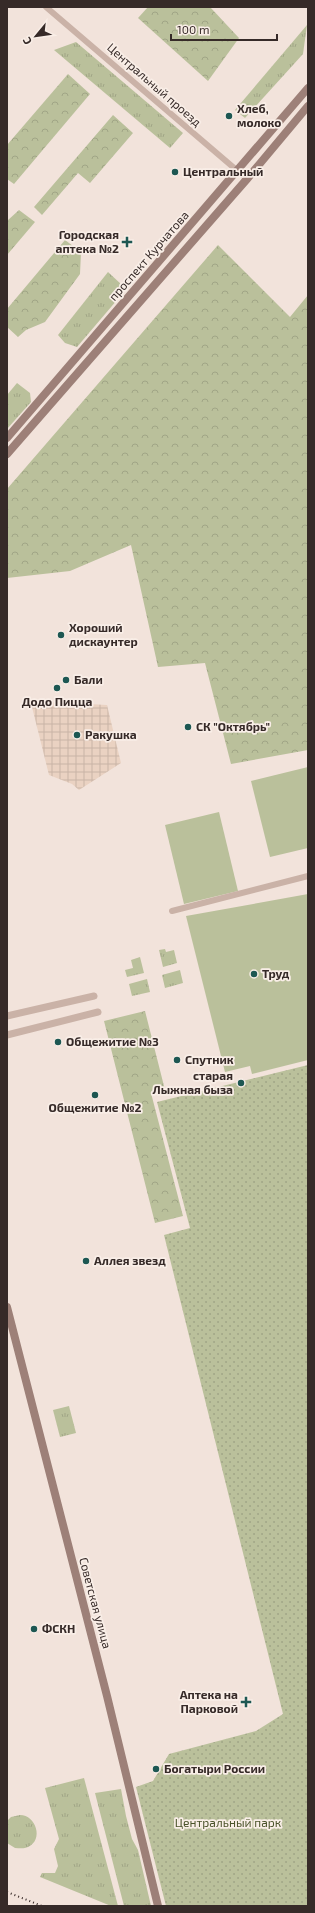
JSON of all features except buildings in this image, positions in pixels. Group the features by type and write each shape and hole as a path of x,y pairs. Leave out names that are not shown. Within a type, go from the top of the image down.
{"main road":[{"name":"проспект Курчатова","path":"7,438 308,88"},
{"name":"проспект Курчатова","path":"7,454 247,179 308,106"},
{"name":"Советская улица","path":"7,1307 107,1696 158,1906"}],"street":[{"name":"Центральный проезд","path":"46,7 247,179"},
{"path":"172,911 308,876"},
{"path":"7,1016 94,996"},
{"path":"7,1035 98,1012"}],"green space":[{"path":"148,7 210,7 239,38 208,81 138,18"},
{"path":"307,25 303,54 245,118 235,110"},
{"path":"76,42 183,133 170,148 54,50"},
{"path":"68,74 90,94 14,184 7,179 7,145"},
{"path":"113,115 133,133 90,183 78,173 42,215 34,207"},
{"path":"19,210 35,222 7,255 7,221"},
{"path":"65,240 81,252 80,274 45,322 26,330 18,337 7,327 7,309"},
{"path":"218,245 290,317 308,295 308,750 231,764 205,663 158,667 131,545 70,571 7,578 7,489"},
{"path":"108,272 122,285 123,293 77,347 65,343 58,335"},
{"path":"17,383 30,393 31,402 7,429 7,395"},
{"path":"308,767 308,848 270,857 251,781"},
{"path":"219,812 238,891 184,904 165,825"},
{"name":"Труд","path":"308,894 308,1060 252,1074 250,1066 225,1072 186,916"},
{"path":"165,949 166,952 174,950 177,963 163,967 159,950"},
{"path":"140,957 144,973 127,977 125,970 133,968 131,960"},
{"path":"180,970 183,983 165,988 162,975"},
{"path":"147,979 150,992 132,996 129,984"},
{"path":"145,1011 165,1090 151,1093 183,1216 155,1223 104,1021"},
{"name":"Центральный парк","path":"308,1065 308,1906 166,1906 136,1787 153,1781 169,1754 256,1731 283,1714 164,1235 190,1228 157,1102"},
{"path":"69,1406 76,1433 60,1437 53,1410"},
{"path":"84,1778 118,1906 111,1906 40,1877 42,1873 55,1873 58,1866 54,1849 59,1839 45,1788"},
{"path":"121,1789 126,1816 132,1839 138,1850 151,1906 124,1906 95,1793"},
{"path":"20,1815 26,1816 34,1823 37,1834 33,1844 28,1847 15,1848 7,1843 7,1821 11,1817"}],"shaded area":[{"name":"Ракушка","path":"51,702 107,705 121,763 79,790 72,784 49,775 32,707"}],"railway":[{"path":"7,1892 42,1906"}],"place":[{"name":"Хлеб, молоко","path":"229,116"},
{"name":"Центральный","path":"175,172"},
{"name":"Городская аптека №2","path":"127,242"},
{"name":"Хороший дискаунтер","path":"61,635"},
{"name":"Бали","path":"66,680"},
{"name":"Додо Пицца","path":"57,688"},
{"name":"СК \"Октябрь\"","path":"188,727"},
{"name":"Ракушка","path":"77,735"},
{"name":"Труд","path":"254,974"},
{"name":"Общежитие №3","path":"58,1042"},
{"name":"Спутник","path":"177,1060"},
{"name":"старая Лыжная быза","path":"241,1083"},
{"name":"Общежитие №2","path":"95,1095"},
{"name":"Аллея звезд","path":"86,1261"},
{"name":"ФСКН","path":"34,1629"},
{"name":"Аптека на Парковой","path":"246,1702"},
{"name":"Богатыри России","path":"156,1769"}]}
